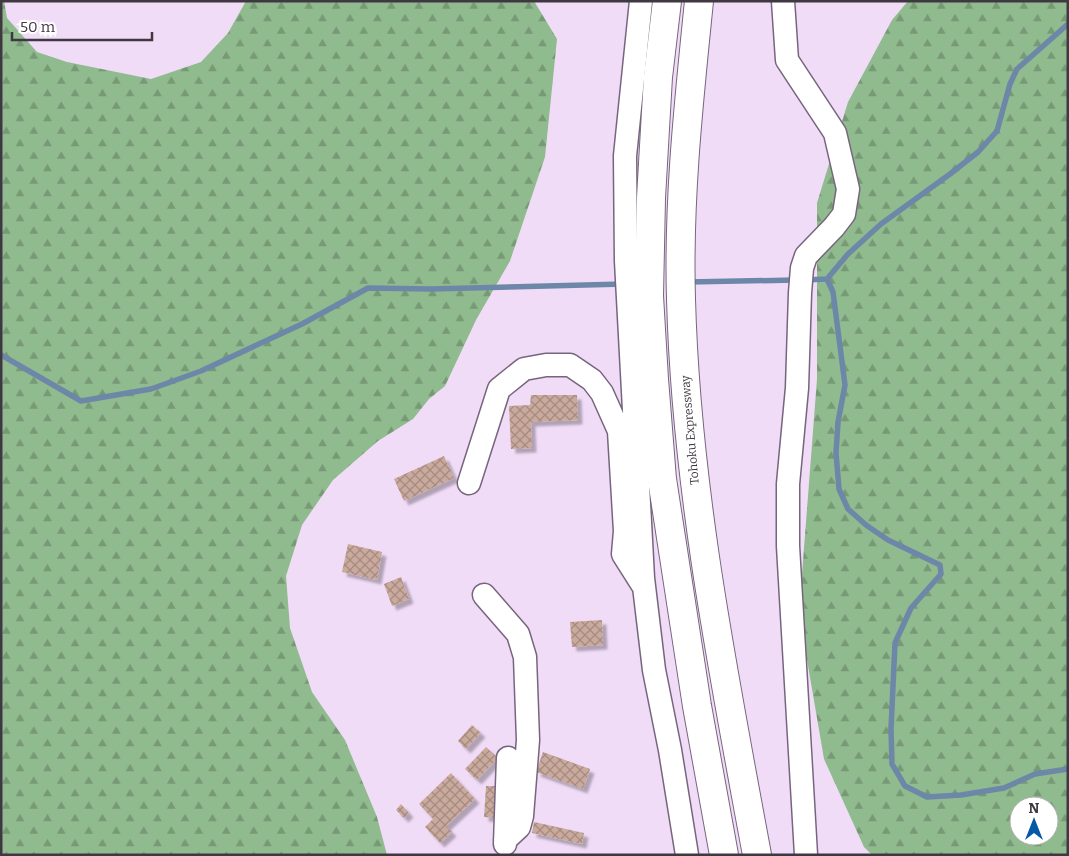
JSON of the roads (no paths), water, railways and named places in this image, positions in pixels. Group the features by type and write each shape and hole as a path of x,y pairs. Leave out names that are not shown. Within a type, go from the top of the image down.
{"highway":[{"path":"667,1 658,77 651,198 649,296 654,378 662,479 724,855"},
{"name":"Tohoku Expressway","path":"699,1 682,197 681,298 685,376 694,476 706,572 757,855"}],"street":[{"path":"641,1 625,156 626,261 644,587 654,670 670,750 687,855"},
{"path":"783,1 787,60 835,133 848,189 844,214 834,228 806,256 802,268 800,293 797,388 788,484 788,546 806,855"},
{"path":"469,483 499,389 524,369 546,365 570,365 592,380 602,392 619,431 625,531 623,554 644,587"},
{"path":"484,595 518,634 525,657 528,740 522,816 519,827 504,848"},
{"path":"504,848 508,758"}],"waterway":[{"path":"805,280 827,279 848,254 881,224 978,152 997,131 1010,84 1017,69 1068,24"},
{"path":"827,279 833,292 845,385 838,422 836,453 839,489 848,509 866,525 888,540 940,565 941,574 911,608 895,643 891,729 892,764 905,786 927,797 961,795 1004,788 1035,774 1068,769"},
{"path":"688,282 796,280"},
{"path":"1,355 81,401 151,389 201,371 302,324 368,288 430,289 624,284"}]}
